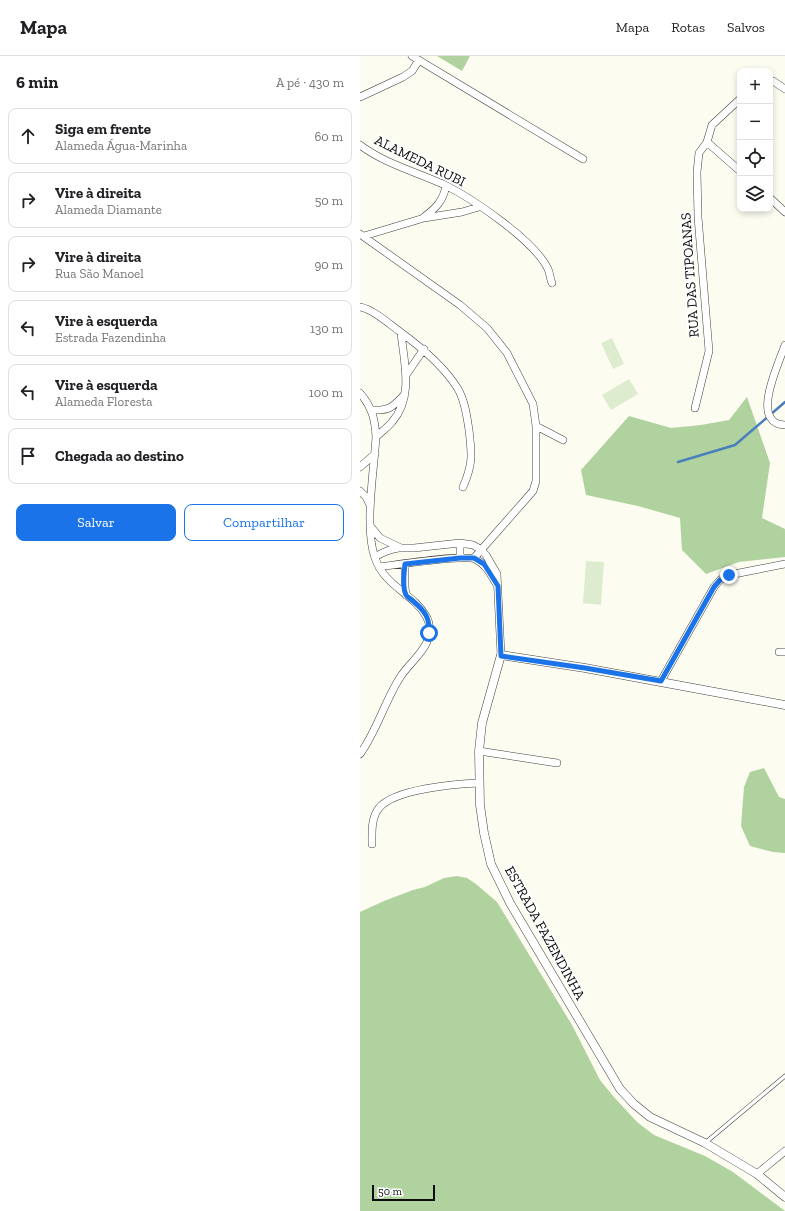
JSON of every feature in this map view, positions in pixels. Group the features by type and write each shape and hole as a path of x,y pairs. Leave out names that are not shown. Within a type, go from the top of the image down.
{"street":[{"path":"412,56 493,103 583,159"},
{"path":"360,97 403,77 412,71 419,60"},
{"path":"773,81 785,89"},
{"name":"RUA DAS TIPOANAS","path":"694,408 709,351 698,217 697,172 699,153 707,142 712,125 737,102"},
{"path":"707,142 737,168"},
{"name":"ALAMEDA RUBI","path":"360,145 391,162 446,186 503,223 539,255 548,269 552,283"},
{"path":"424,218 442,201 446,186"},
{"path":"773,201 785,212"},
{"path":"362,235 424,218 462,212 479,207"},
{"path":"362,235 460,305 487,328 507,353 533,404 536,426 536,481 533,491 480,549 474,558"},
{"path":"360,308 374,314 424,350 447,374 459,390 466,411 472,454 469,473 463,487"},
{"path":"376,437 392,422 402,405 405,395 406,375 401,333"},
{"path":"785,345 767,396 766,406 770,418 779,425 785,425"},
{"path":"406,375 424,350"},
{"path":"360,393 372,410 376,437 370,506 372,547 375,557 379,567 389,581 418,606 430,622 426,643 390,694 360,754"},
{"path":"372,410 383,411 389,409 396,405 405,395"},
{"path":"536,426 563,440"},
{"path":"360,467 375,454"},
{"path":"360,491 366,496 370,506"},
{"path":"370,526 380,538 401,548"},
{"path":"460,543 460,558"},
{"path":"375,557 391,549 460,543 473,544 480,549 486,554 497,574 501,656 661,681 785,705"},
{"path":"414,548 414,562"},
{"path":"379,567 414,562 474,558 487,568 498,586"},
{"path":"405,564 406,595"},
{"path":"661,681 714,587 720,580 729,575 785,564"},
{"name":"ESTRADA FAZENDINHA","path":"501,656 482,723 479,751 479,783 484,833 491,864 510,903 620,1089 634,1104 650,1117 705,1143 757,1174 785,1197"},
{"path":"479,751 556,763"},
{"path":"372,844 373,820 379,808 390,799 402,794 455,784 479,783"},
{"path":"757,1174 785,1151"}],"lane":[{"path":"705,1143 785,1076"}],"green space":[{"path":"437,56 470,56 462,71"},
{"path":"612,338 624,364 613,369 601,343"},
{"path":"629,379 638,394 611,410 602,395"},
{"path":"747,397 770,463 762,518 785,529 785,557 739,562 706,574 682,550 680,518 638,506 586,495 581,470 629,416 671,428 701,425 729,420"},
{"path":"586,561 604,562 601,605 583,603"},
{"path":"764,768 779,797 785,799 785,853 773,852 750,846 741,826 744,787 750,772"},
{"path":"457,876 467,878 497,902 572,1025 600,1080 637,1122 654,1135 705,1156 733,1172 785,1211 360,1211 360,912 384,901 425,887 444,878"}],"waterway":[{"path":"678,462 735,445 785,402"}],"route":[{"path":"429,633 430,622 426,615 406,595 404,574 405,564 460,558 474,558 484,564 498,586 501,656 661,681 714,587 720,580 729,575"}]}
